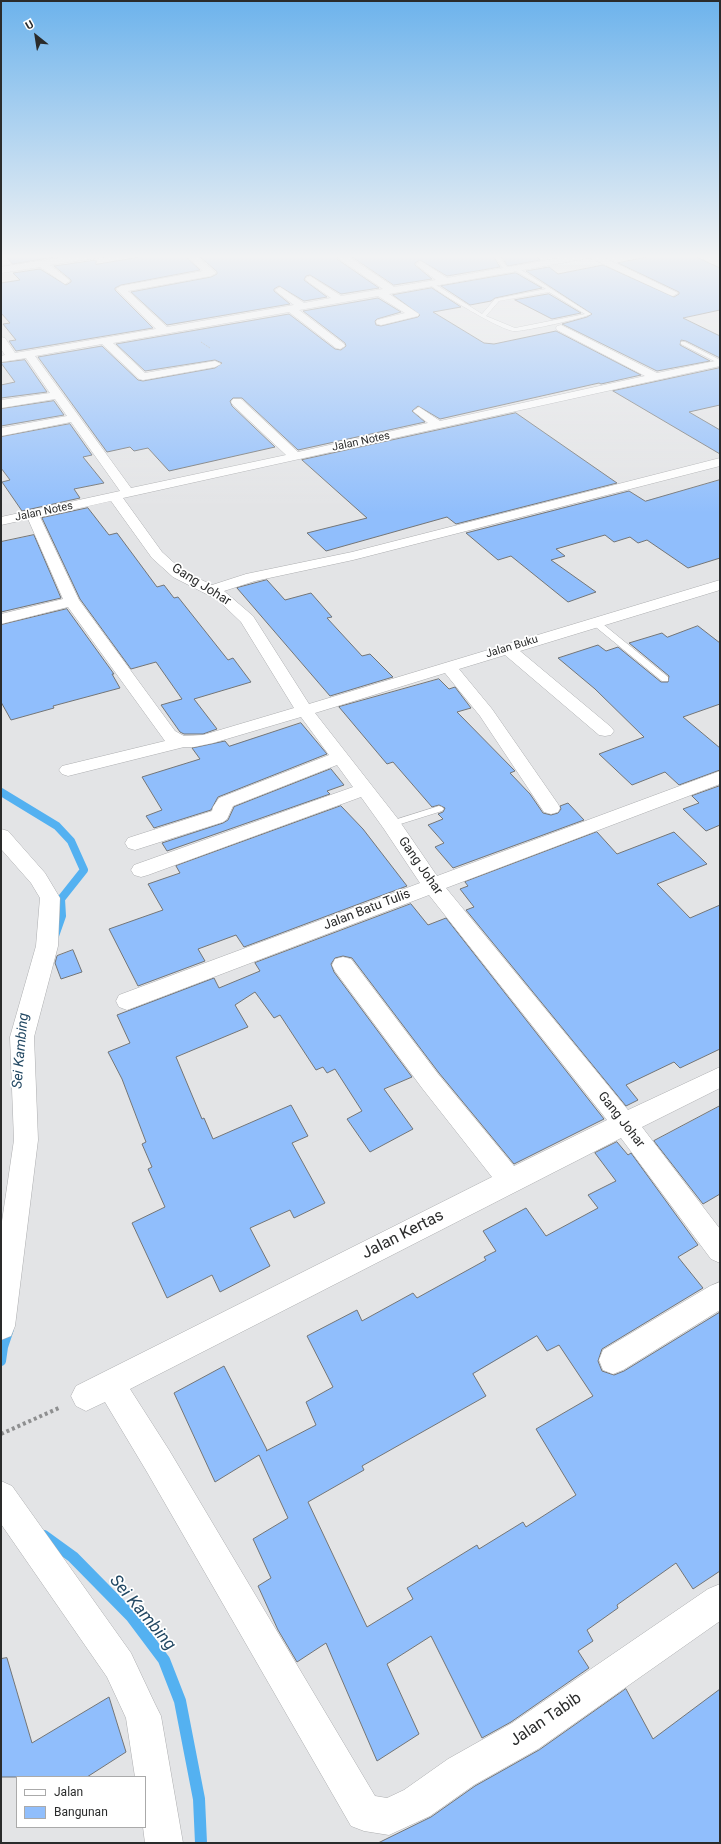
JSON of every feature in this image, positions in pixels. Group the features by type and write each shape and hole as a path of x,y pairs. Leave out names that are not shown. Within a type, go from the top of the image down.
{"street":[{"path":"1,340 6,359 111,340"},
{"path":"332,340 340,346"},
{"path":"584,340 655,377"},
{"path":"105,341 143,378 215,364"},
{"name":"Gang Johar","path":"29,355 75,418 158,556 178,574 223,597 247,619 304,710 391,824 432,885 624,1124 720,1250"},
{"name":"Jalan Notes","path":"1,521 720,362"},
{"path":"1,404 58,395"},
{"path":"237,402 294,456"},
{"path":"419,411 438,425"},
{"path":"1,432 75,418"},
{"path":"210,591 251,577 353,556 720,462"},
{"path":"32,514 72,601 168,735 173,739 182,742"},
{"name":"Jalan Buku","path":"68,770 182,742 194,742 240,730 720,585"},
{"path":"1,619 72,601"},
{"path":"508,649 605,731"},
{"path":"448,666 486,713 551,808"},
{"path":"135,843 216,817 220,815 222,807 226,802 341,757"},
{"name":"Jalan Batu Tulis","path":"127,1001 720,777"},
{"path":"141,870 365,789"},
{"path":"1,836 38,878 50,898 47,946 22,1037 26,1140 10,1185 1,1326"},
{"path":"343,965 430,1081 510,1180"},
{"name":"Jalan Kertas","path":"98,1390 510,1180 720,1077"},
{"path":"613,1360 720,1295"},
{"name":"Jalan Tabib","path":"98,1390 158,1461 364,1813 389,1817 417,1803 461,1772 525,1736 720,1601"},
{"path":"1,1497 119,1665 143,1716 164,1843"}],"lane":[{"path":"683,343 720,362"},
{"path":"595,622 665,679"},
{"path":"391,824 439,809"}],"path":[{"path":"199,340 227,359 215,364"},
{"path":"1,1434 98,1390"}],"building":[{"path":"16,340 81,340 16,351 9,341"},
{"path":"139,340 323,340 335,349 341,350 346,346 341,340 479,340 484,343 494,344 513,340 573,340 641,375 440,419 418,406 412,411 425,422 298,450 242,398 233,398 230,401 232,406 275,447 169,471 148,448 134,451 130,447 107,452 38,357 102,346 138,380 143,381 215,368 222,363 215,360 145,371 116,344"},
{"path":"594,340 681,340 680,345 710,361 657,371"},
{"path":"681,340 720,340 720,358"},
{"path":"25,360 47,392 1,398 1,385 15,382 1,363"},
{"path":"720,368 720,405 689,412 720,430 720,454 613,391"},
{"path":"54,401 64,415 1,426 1,409"},
{"path":"516,413 617,483 456,524 447,517 326,551 307,533 367,518 302,460"},
{"path":"70,424 92,455 83,457 104,483 74,489 80,498 22,511 2,482 10,480 1,468 1,437"},
{"path":"720,480 720,558 688,568 647,540 638,543 630,537 614,542 605,535 556,549 565,556 551,560 596,592 568,602 511,556 498,560 466,533 629,491 645,501"},
{"path":"88,508 109,535 117,533 157,587 164,585 174,598 178,597 228,660 233,658 251,682 194,699 217,729 203,734 184,734 180,732 161,705 182,699 156,662 131,669 80,599 42,518"},
{"path":"34,535 61,598 1,612 1,542"},
{"path":"267,580 285,600 311,593 332,617 327,618 362,656 370,654 393,677 330,696 237,588"},
{"path":"67,609 114,674 112,674 120,688 53,706 54,708 11,720 1,702 1,625"},
{"path":"698,626 720,643 720,704 683,717 720,748 720,770 679,785 665,772 632,785 599,754 644,737 595,689 558,658 598,645 606,651 618,647 661,682 668,682 669,676 629,643 662,633 667,637"},
{"path":"439,679 449,689 455,687 471,708 457,712 515,771 510,773 530,794 543,813 551,815 558,813 561,809 560,806 568,803 584,820 453,868 435,847 444,843 428,825 443,819 438,814 443,812 445,808 439,805 432,807 393,762 387,764 339,707"},
{"path":"301,723 327,754 218,797 211,810 154,828 146,816 162,810 142,777 200,759 192,748 225,741 229,746"},
{"path":"331,769 344,785 327,791 330,794 167,851 162,843 223,823 228,820 234,807"},
{"path":"720,786 720,825 706,831 683,809 699,803 692,796"},
{"path":"341,806 363,829 407,886 244,947 236,935 198,949 205,961 138,986 109,929 163,910 148,884 180,873 176,866"},
{"path":"597,832 617,854 674,832 707,864 657,884 690,918 720,905 720,1049 680,1068 674,1062 626,1085 638,1100 626,1106 466,910 474,907 460,889 468,886 465,882"},
{"path":"411,904 428,925 446,918 604,1119 514,1164 439,1073 352,958 343,956 335,958 331,964 334,972 412,1077 384,1089 413,1129 370,1152 347,1119 362,1111 335,1069 327,1073 323,1067 316,1070 280,1015 274,1018 255,992 235,1005 248,1027 176,1057 202,1119 204,1118 213,1139 291,1105 308,1136 292,1143 325,1203 294,1218 290,1210 250,1228 270,1266 220,1292 212,1275 167,1298 132,1223 165,1207 148,1169 152,1167 142,1144 146,1142 122,1079 108,1052 130,1043 117,1015 214,978 219,988 260,971 255,963"},
{"path":"73,950 82,972 61,979 55,963 57,956"},
{"path":"720,1106 720,1194 703,1204 654,1141"},
{"path":"617,1142 628,1155 631,1153 698,1245 678,1257 703,1288 602,1349 598,1361 602,1371 614,1375 624,1371 720,1312 720,1571 693,1589 676,1563 617,1605 618,1608 587,1630 593,1641 578,1651 589,1668 511,1722 482,1738 431,1636 387,1664 419,1734 377,1761 326,1643 297,1662 278,1630 258,1586 271,1578 253,1539 288,1518 259,1455 215,1482 174,1393 224,1366 267,1450 266,1451 316,1425 306,1402 333,1387 307,1336 357,1310 362,1321 413,1293 417,1298 486,1260 484,1257 496,1251 483,1231 526,1208 546,1236 598,1208 588,1195 616,1181 595,1153","holes":["537,1336 547,1351 559,1345 593,1396 536,1429 576,1495 526,1527 523,1522 479,1549 477,1545 407,1588 413,1599 367,1627 308,1502 364,1470 362,1466 486,1396 473,1374"]},
{"path":"7,1658 32,1743 109,1697 126,1752 89,1776 1,1777 1,1659"},
{"path":"626,1689 653,1739 720,1689 720,1843 378,1843 431,1817 475,1786 539,1750"}],"waterway":[{"name":"Sei Kambing","path":"1,792 57,826 71,841 84,870 61,899 62,916 55,936"},
{"name":"Sei Kambing","path":"1,1361 3,1347 9,1329"},
{"name":"Sei Kambing","path":"44,1536 73,1557 131,1616 164,1660 180,1701 199,1799 201,1843"}]}
